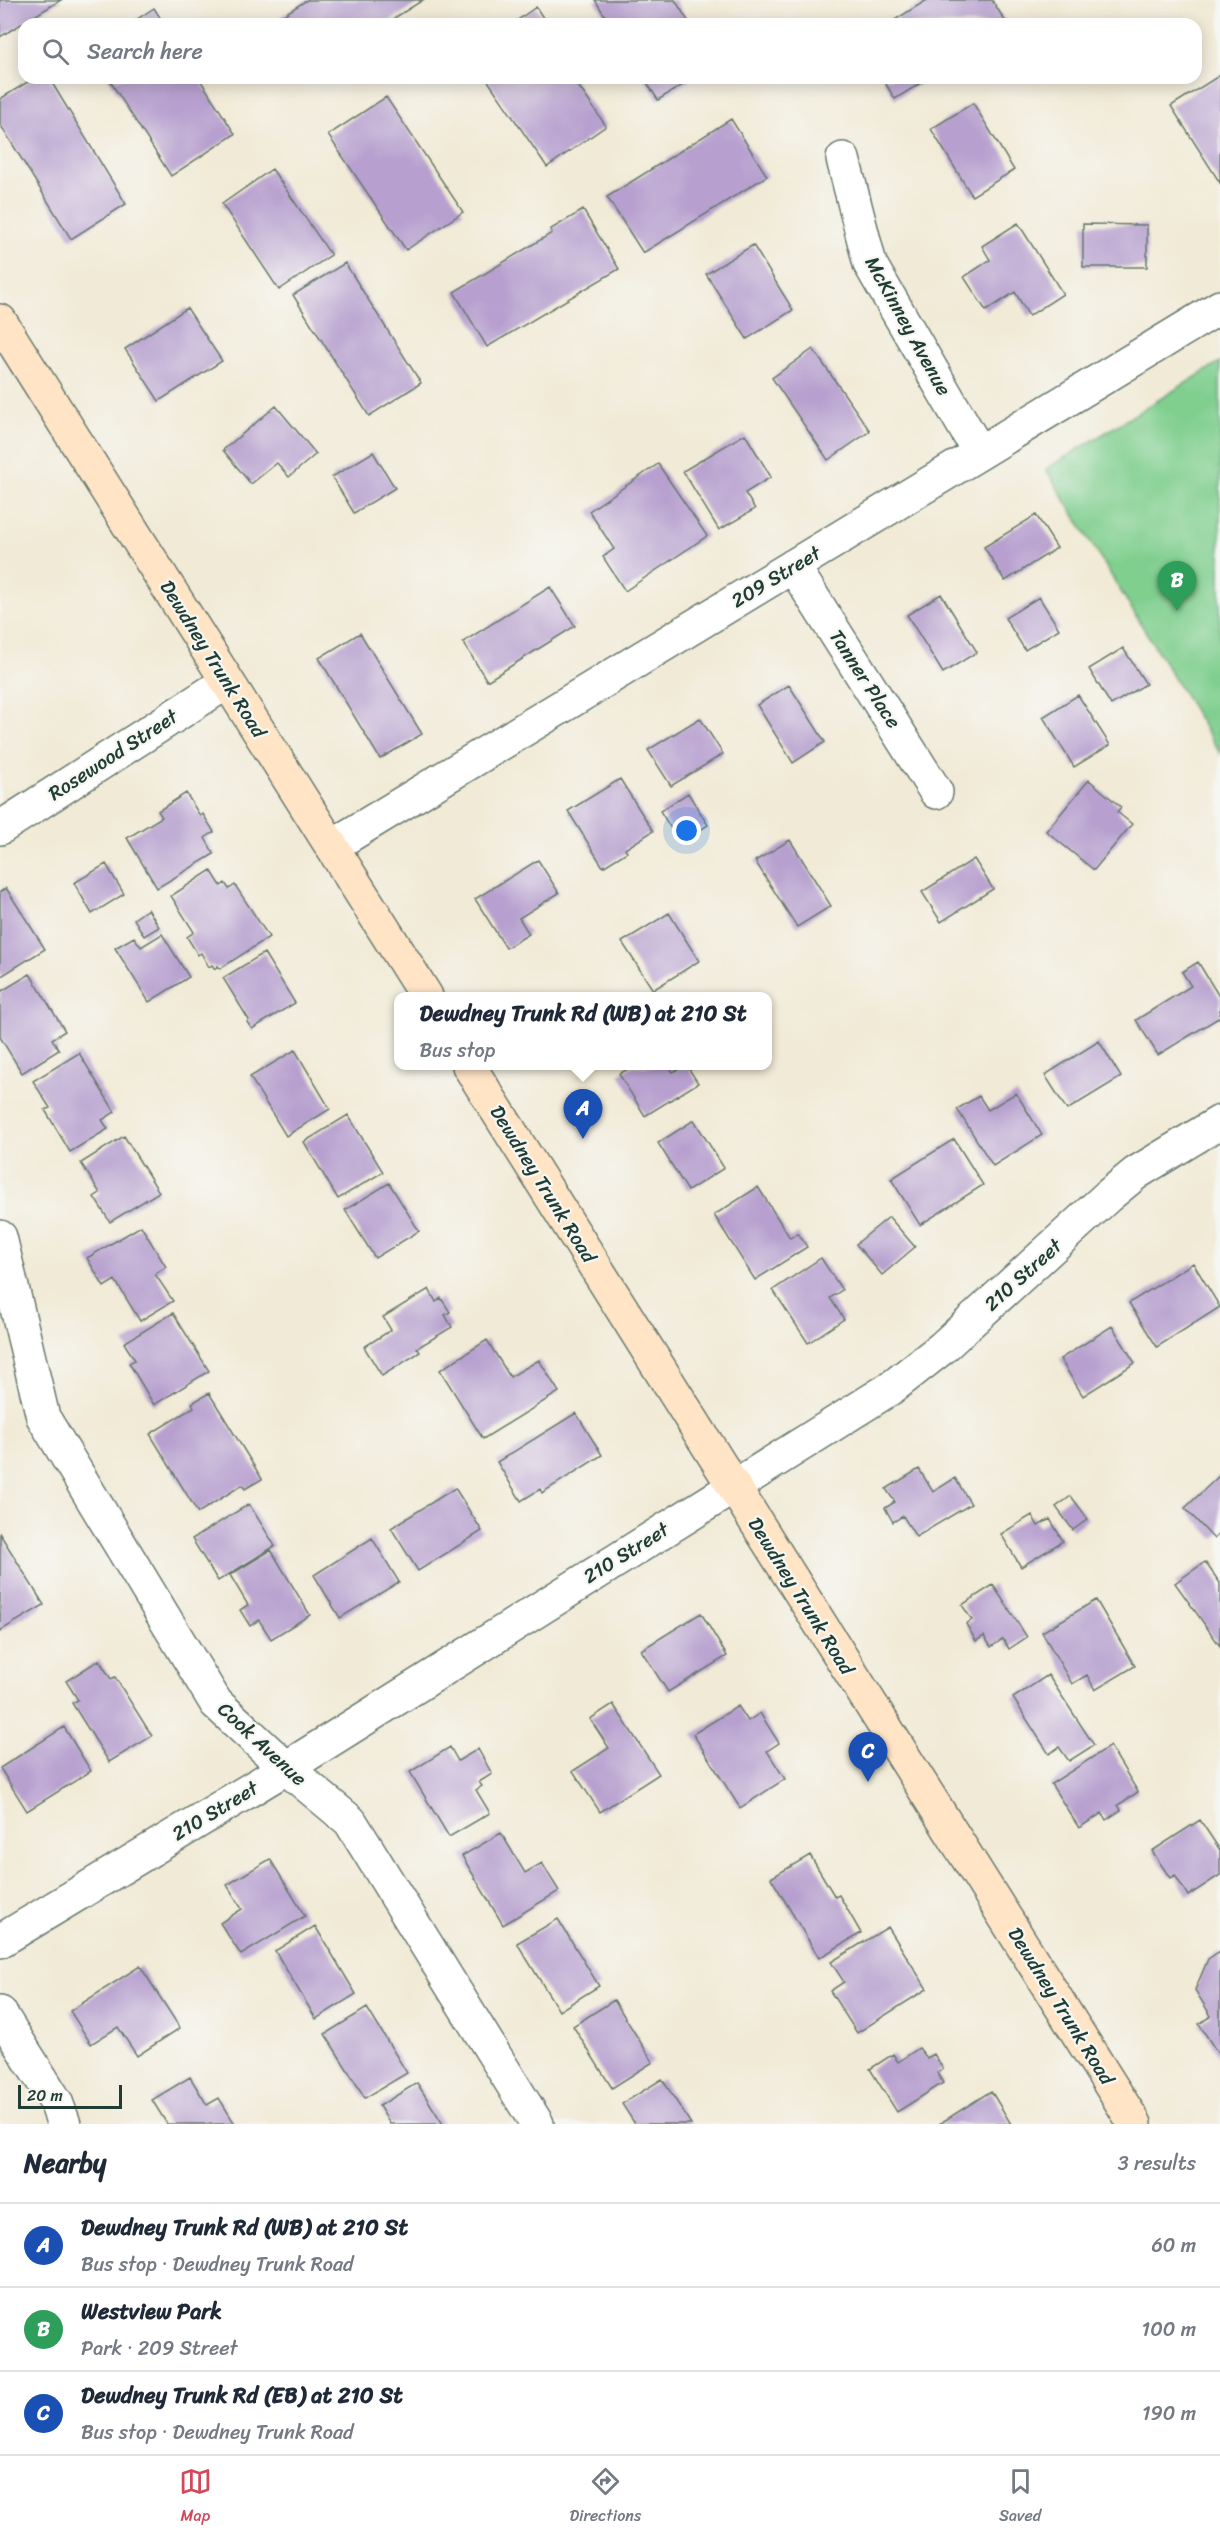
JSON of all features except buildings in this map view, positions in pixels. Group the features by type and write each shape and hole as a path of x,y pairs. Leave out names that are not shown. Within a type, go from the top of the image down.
{"main road":[{"name":"Dewdney Trunk Road","path":"0,321 423,992"},
{"name":"Dewdney Trunk Road","path":"472,1070 1135,2124"}],"street":[{"name":"McKinney Avenue","path":"843,159 870,264 979,452"},
{"name":"209 Street","path":"332,846 1220,307"},
{"name":"Tanner Place","path":"793,566 936,792"},
{"name":"Rosewood Street","path":"0,828 227,682"},
{"name":"210 Street","path":"0,1941 286,1768 891,1388 942,1348 1136,1173 1220,1122"},
{"name":"Cook Avenue","path":"0,1237 43,1418 216,1702 286,1768 350,1821 537,2124"},
{"path":"0,2013 56,2102 64,2124"}],"green space":[{"path":"1220,362 1220,753 1046,469"}],"place":[{"name":"Westview Park","path":"1177,611"},
{"name":"Dewdney Trunk Rd (WB) at 210 St","path":"583,1139"},
{"name":"Dewdney Trunk Rd (EB) at 210 St","path":"868,1782"}]}
